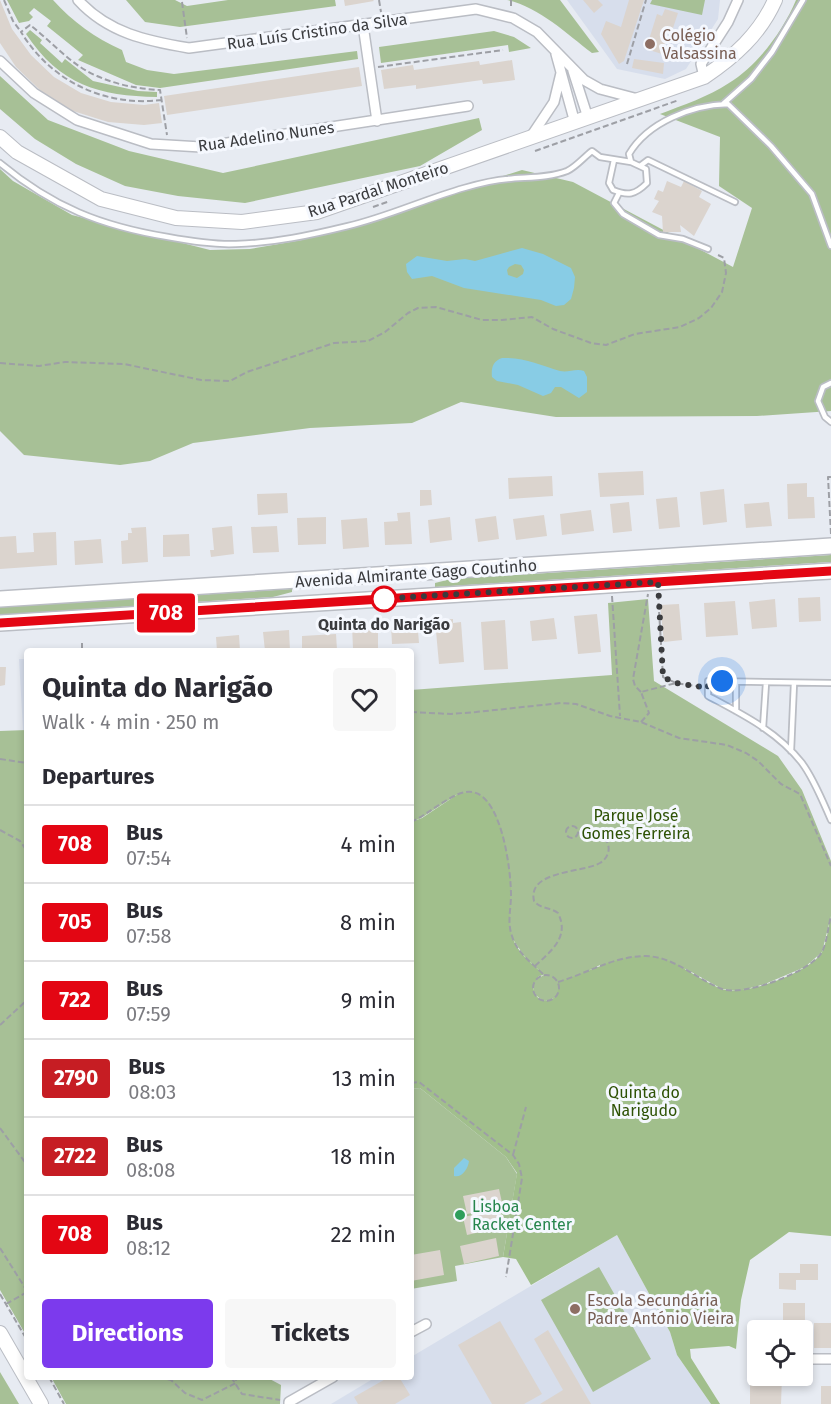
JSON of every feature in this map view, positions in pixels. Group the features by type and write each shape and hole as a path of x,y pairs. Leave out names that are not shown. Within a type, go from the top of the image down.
{"main road":[{"name":"Avenida Almirante Gago Coutinho","path":"0,599 831,546"},
{"name":"Avenida Almirante Gago Coutinho","path":"0,623 831,571"},
{"path":"375,575 377,599"},
{"path":"349,577 351,601"}],"street":[{"name":"Rua Luís Cristino da Silva","path":"78,0 115,28 145,40 189,48 476,9 513,18 537,32 584,80 600,89 641,99"},
{"path":"704,77 701,64 728,22 738,0"},
{"name":"Rua Pardal Monteiro","path":"0,137 17,152 101,199 176,218 242,222 317,212 704,77 729,60 756,33 775,0"},
{"path":"363,25 377,121"},
{"path":"556,52 561,73 581,120"},
{"name":"Rua Adelino Nunes","path":"0,61 34,93 77,120 151,144 168,146 201,147 468,105"},
{"name":"Rua Luís Cristino da Silva","path":"573,69 581,120"},
{"path":"529,139 554,102 561,73"},
{"path":"414,1330 426,1324"},
{"path":"0,1333 24,1374"},
{"path":"813,1359 831,1359"},
{"path":"28,1380 42,1404"},
{"path":"289,1403 328,1380"}],"lane":[{"path":"723,104 751,79 772,52 803,0"},
{"path":"631,162 629,154 638,140 660,123 707,105 728,104 771,146 812,194 831,246"},
{"path":"0,163 22,182 79,214 152,235 199,243 234,245 295,238 350,226 465,187 568,171 592,151 600,157 631,162 640,166 646,170 647,183 638,192 625,195 613,190 609,183 614,160"},
{"path":"640,166 648,160 735,202"},
{"path":"619,193 614,203 631,220 659,235 683,239 708,249"},
{"path":"831,383 823,387 818,400 825,417 831,422"},
{"path":"829,683 708,681 708,696 779,738 803,764 831,820"},
{"path":"736,682 736,711"},
{"path":"763,728 766,682"},
{"path":"791,751 794,683"}],"path":[{"path":"4,0 13,21 32,50 81,88 108,97 162,100"},
{"path":"627,64 646,0"},
{"path":"182,2 189,48"},
{"path":"21,32 30,25 75,63 95,76 139,88 160,90 168,146"},
{"path":"369,68 503,50"},
{"path":"525,154 681,100"},
{"path":"367,208 390,201"},
{"path":"0,363 39,366 65,362 124,364 201,380 230,381 247,372 334,343 368,340 385,332 408,313 418,308 436,307 482,320 532,317 552,328 591,343 606,345 635,334 680,327 699,318 711,308 722,292 726,273 724,258 708,249"},
{"path":"831,477 828,477 831,538"},
{"path":"654,582 663,677 676,683 708,688"},
{"path":"641,723 649,713 642,692 635,686 633,679 654,582"},
{"path":"611,585 621,718"},
{"path":"81,643 82,648"},
{"path":"642,692 676,683"},
{"path":"414,712 451,714 561,703 576,704 641,723 679,738 727,745 758,761 782,784 800,794 831,867"},
{"path":"0,759 24,763"},
{"path":"800,794 815,787"},
{"path":"414,821 458,794 473,792 483,797 492,807 499,822 509,864 511,893 508,925 512,938 525,957 544,975"},
{"path":"573,825 579,833 578,836 572,838 566,834 566,831 573,825"},
{"path":"0,830 20,842 24,847"},
{"path":"535,966 558,944 562,929 558,913 540,907 534,901 533,893 538,885 547,878 564,872 594,866 605,859 609,853 606,840 599,835 579,833"},
{"path":"558,982 578,976 600,965 628,957 649,956 668,961 722,989 739,991 753,988 805,967 815,960 822,951 831,916"},
{"path":"553,976 554,969"},
{"path":"545,1001 558,993 558,982 553,976 539,976 533,985 534,997 545,1001 549,1006"},
{"path":"558,993 563,994"},
{"path":"0,1025 24,1002"},
{"path":"414,1083 419,1082 513,1155 519,1164 522,1178 506,1277"},
{"path":"513,1155 526,1107"},
{"path":"0,1128 24,1161"},
{"path":"0,1248 24,1287"},
{"path":"0,1294 24,1335"},
{"path":"6,1304 24,1294"},
{"path":"51,1380 64,1404"},
{"path":"171,1380 184,1393 202,1400 236,1383"},
{"path":"234,1380 242,1394 289,1403"}],"shaded area":[{"name":"Colégio Valsassina","path":"567,0 720,0 718,19 686,69 665,79 617,69"},
{"path":"19,659 24,659 23,730"},
{"name":"Escola Secundária Padre António Vieira","path":"617,1235 670,1332 677,1355 711,1404 331,1404 371,1380 414,1380 414,1355"}],"green space":[{"path":"7,0 53,0 85,29 122,50 126,62 147,70 174,74 357,51 358,59 160,88 136,85 78,60 83,55 47,26 51,21 34,8 29,13 33,17 29,21 19,23"},
{"path":"126,0 175,0 187,6 228,0 335,0 336,6 180,27 145,22"},
{"path":"507,0 560,0 599,52 592,53 541,15"},
{"path":"652,0 705,0 702,15 650,4"},
{"path":"796,0 831,0 831,411 757,416 556,417 461,402 412,423 310,428 193,443 150,461 120,465 24,455 0,431 0,169 13,181 72,215 210,250 250,249 302,240 522,170 573,182 733,267 752,208 719,186 720,137 660,114 713,92 740,76 760,57 777,35"},
{"path":"30,30 42,40 40,43 62,63 65,59 93,81 138,91 157,92 157,97 117,94 82,84 67,76 39,51 26,34"},
{"path":"494,31 514,37 531,48 509,52 508,45 381,63 379,47"},
{"path":"0,76 48,120 129,151 223,173 479,118 482,130 420,166 245,203 178,196 125,186 76,164 35,139 0,109"},
{"path":"831,555 831,562 435,587 435,583 451,579"},
{"path":"292,589 292,592 273,597 0,615 0,607"},
{"name":"Parque José Gomes Ferreira","path":"648,599 654,681 778,756 802,790 831,861 831,916 822,952 805,967 765,984 739,991 722,989 686,969 600,965 559,982 557,995 545,1001 536,995 533,987 535,980 544,975 525,957 512,938 508,925 511,893 458,794 414,821 414,690 612,675 608,603"},
{"path":"24,730 24,1332 0,1290 0,731"},
{"name":"Quinta do Narigudo","path":"473,792 485,798 492,807 502,830 510,872 509,921 511,931 514,942 521,953 544,975 539,976 533,985 538,997 542,1000 547,1001 556,995 558,982 612,962 646,956 657,957 676,964 722,989 732,991 760,986 791,975 815,960 824,948 831,916 831,1236 789,1232 750,1260 741,1300 736,1349 729,1346 690,1349 691,1358 720,1404 711,1404 677,1355 670,1332 617,1235 531,1285 516,1259 503,1257 517,1173 506,1157 420,1088 414,1089 414,821 458,794"},
{"name":"Lisboa Racket Center","path":"420,1088 506,1157 517,1174 503,1257 455,1266 457,1281 414,1288 414,1089"},
{"path":"599,1267 651,1359 593,1392 541,1300"},
{"path":"0,1372 19,1404 0,1404"},
{"path":"53,1380 272,1380 281,1385 280,1404 66,1404"}],"water":[{"path":"522,248 543,254 571,268 575,277 571,299 564,305 556,306 541,300 464,288 432,276 412,279 407,272 406,264 417,256 447,261 465,259 475,261","holes":["515,264 521,265 524,270 523,274 517,278 508,275 509,267"]},
{"path":"502,358 525,360 560,371 584,371 587,377 587,392 579,398 561,387 555,387 551,393 543,396 518,385 497,381 492,377 492,368 496,361"},
{"path":"464,1158 469,1161 466,1170 460,1176 454,1176 454,1168"}],"building":[{"path":"0,0 12,29 31,55 54,77 81,93 111,102 144,105 159,103 162,123 144,125 108,122 73,111 42,92 16,67 0,43"},
{"path":"344,0 373,0 374,1 345,6"},
{"path":"583,0 598,0 603,5 594,13"},
{"path":"629,0 644,0 624,61 619,64 601,34 606,21 621,27"},
{"path":"665,9 678,13 673,28 670,27 662,54 646,49 657,14 662,16"},
{"path":"634,59 664,63 663,74 632,68"},
{"path":"512,60 515,80 483,84 482,80 416,89 416,85 384,89 381,70 413,65 414,70 479,61 480,65"},
{"path":"359,67 362,86 167,115 164,96"},
{"path":"667,181 681,187 684,181 702,191 699,197 711,204 694,236 680,225 681,232 663,232 662,216 652,212 659,201 654,199 658,190 663,192"},
{"path":"643,471 644,495 600,497 598,473"},
{"path":"552,476 553,496 509,499 508,478"},
{"path":"807,483 807,497 814,497 815,518 788,519 787,484"},
{"path":"724,489 727,522 703,525 700,492"},
{"path":"420,490 431,490 432,505 420,506"},
{"path":"287,493 288,513 258,515 257,494"},
{"path":"677,497 680,527 659,529 656,499"},
{"path":"629,502 632,531 613,533 610,504"},
{"path":"769,502 772,526 746,528 744,504"},
{"path":"591,510 594,531 562,535 560,514"},
{"path":"410,512 412,544 385,545 384,522 398,521 397,513"},
{"path":"544,515 547,536 516,540 513,519"},
{"path":"496,516 499,539 478,542 475,519"},
{"path":"326,517 326,544 298,545 297,518"},
{"path":"450,517 452,540 430,543 428,520"},
{"path":"367,518 369,547 343,549 341,520"},
{"path":"232,526 234,554 211,557 210,550 214,550 212,528"},
{"path":"277,526 279,552 253,553 251,527"},
{"path":"146,527 148,562 122,564 121,541 128,540 128,533 132,533 131,528"},
{"path":"56,532 57,565 0,569 0,537 16,536 17,553 34,552 33,533"},
{"path":"189,534 190,556 163,557 163,535"},
{"path":"101,539 103,563 75,565 74,541"},
{"path":"820,597 821,621 799,622 798,598"},
{"path":"775,599 777,627 752,629 749,602"},
{"path":"735,601 738,635 706,637 704,603"},
{"path":"679,604 682,640 664,642 660,605"},
{"path":"597,614 601,652 578,654 574,616"},
{"path":"554,618 557,639 532,641 530,621"},
{"path":"453,619 453,623 461,622 464,662 439,664 435,620"},
{"path":"505,620 508,669 484,670 481,622"},
{"path":"413,623 414,632 418,631 419,643 392,644 391,625"},
{"path":"370,624 370,629 378,629 378,648 353,648 352,625"},
{"path":"289,630 290,648 265,648 263,632"},
{"path":"336,634 337,648 302,648 302,636"},
{"path":"239,635 240,648 217,648 216,637"},
{"path":"0,667 6,667 5,685 0,686"},
{"path":"499,1189 503,1207 467,1214 463,1196"},
{"path":"499,1210 502,1227 467,1235 463,1217"},
{"path":"496,1238 499,1256 464,1264 460,1246"},
{"path":"440,1250 444,1275 414,1280 414,1254"},
{"path":"800,1264 818,1264 818,1280 796,1280 796,1290 779,1289 779,1273 800,1273"},
{"path":"783,1303 805,1303 805,1320 783,1320"},
{"path":"500,1321 542,1394 524,1404 492,1404 458,1345"},
{"path":"814,1323 831,1323 831,1348 814,1348"},
{"path":"548,1330 591,1404 540,1404 563,1390 534,1339"},
{"path":"384,1380 401,1380 410,1395 395,1404 358,1404 354,1397"},
{"path":"750,1386 782,1386 781,1404 750,1404"},
{"path":"821,1386 831,1386 831,1404 821,1404"}],"bus line":[{"name":"708","path":"0,623 831,571"}],"place":[{"name":"Colégio Valsassina","path":"650,44"},
{"name":"Quinta do Narigão","path":"384,599"},
{"name":"Lisboa Racket Center","path":"460,1215"},
{"name":"Escola Secundária Padre António Vieira","path":"575,1309"}],"route":[{"path":"384,599 377,599 658,582 663,677 676,683 708,688 708,681 722,681"}]}
